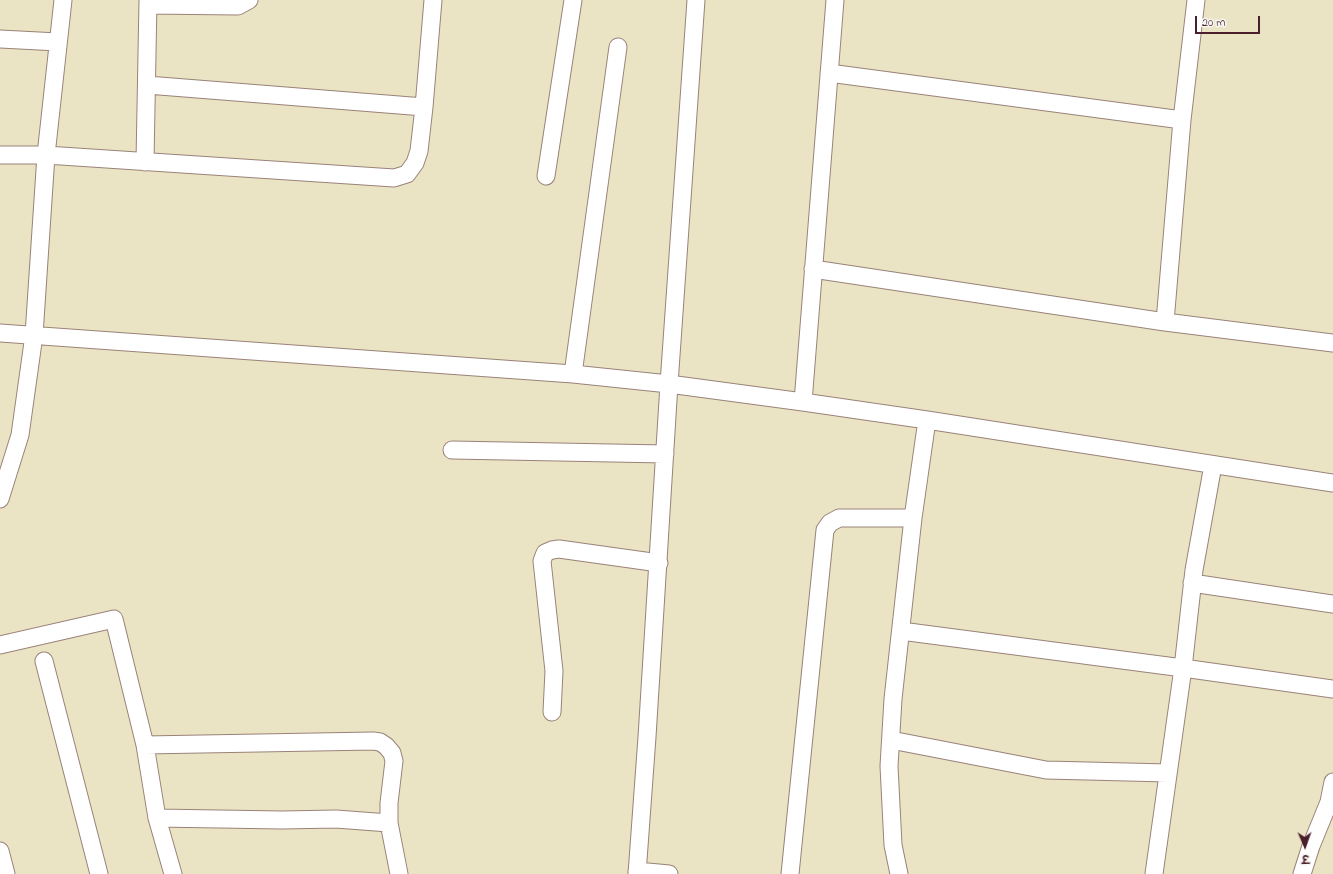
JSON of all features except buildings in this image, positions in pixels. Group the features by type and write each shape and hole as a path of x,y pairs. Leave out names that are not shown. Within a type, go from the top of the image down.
{"street":[{"path":"1,496 20,435 34,335 46,155 63,0"},
{"path":"145,162 148,2 238,6 249,0"},
{"path":"0,155 46,155 394,178 407,174 415,163 419,151 433,0"},
{"path":"546,176 573,0"},
{"path":"669,874 637,872 696,0"},
{"path":"803,402 835,0"},
{"path":"1165,322 1182,120 1196,0"},
{"path":"0,39 58,42"},
{"path":"573,374 618,47"},
{"path":"829,74 1182,120"},
{"path":"147,85 424,107"},
{"path":"813,269 1165,322 1333,343"},
{"path":"0,333 573,374 669,384 927,420 1333,483"},
{"path":"899,874 893,845 889,766 893,699 913,518 927,420"},
{"path":"452,450 665,454"},
{"path":"1154,874 1183,668 1192,583 1213,465"},
{"path":"790,874 825,530 830,523 839,518 913,518"},
{"path":"552,712 554,672 542,561 545,554 552,550 559,549 659,563"},
{"path":"1192,583 1333,604"},
{"path":"0,645 114,619 145,744 157,818 173,874"},
{"path":"901,631 1333,689"},
{"path":"44,661 99,874"},
{"path":"891,740 1046,770 1168,773"},
{"path":"145,744 380,742 392,753 394,761 389,803 389,823 399,874"},
{"path":"1302,874 1327,821 1333,782"},
{"path":"157,818 282,820 336,819 389,823"},
{"path":"0,851 6,874"}]}
